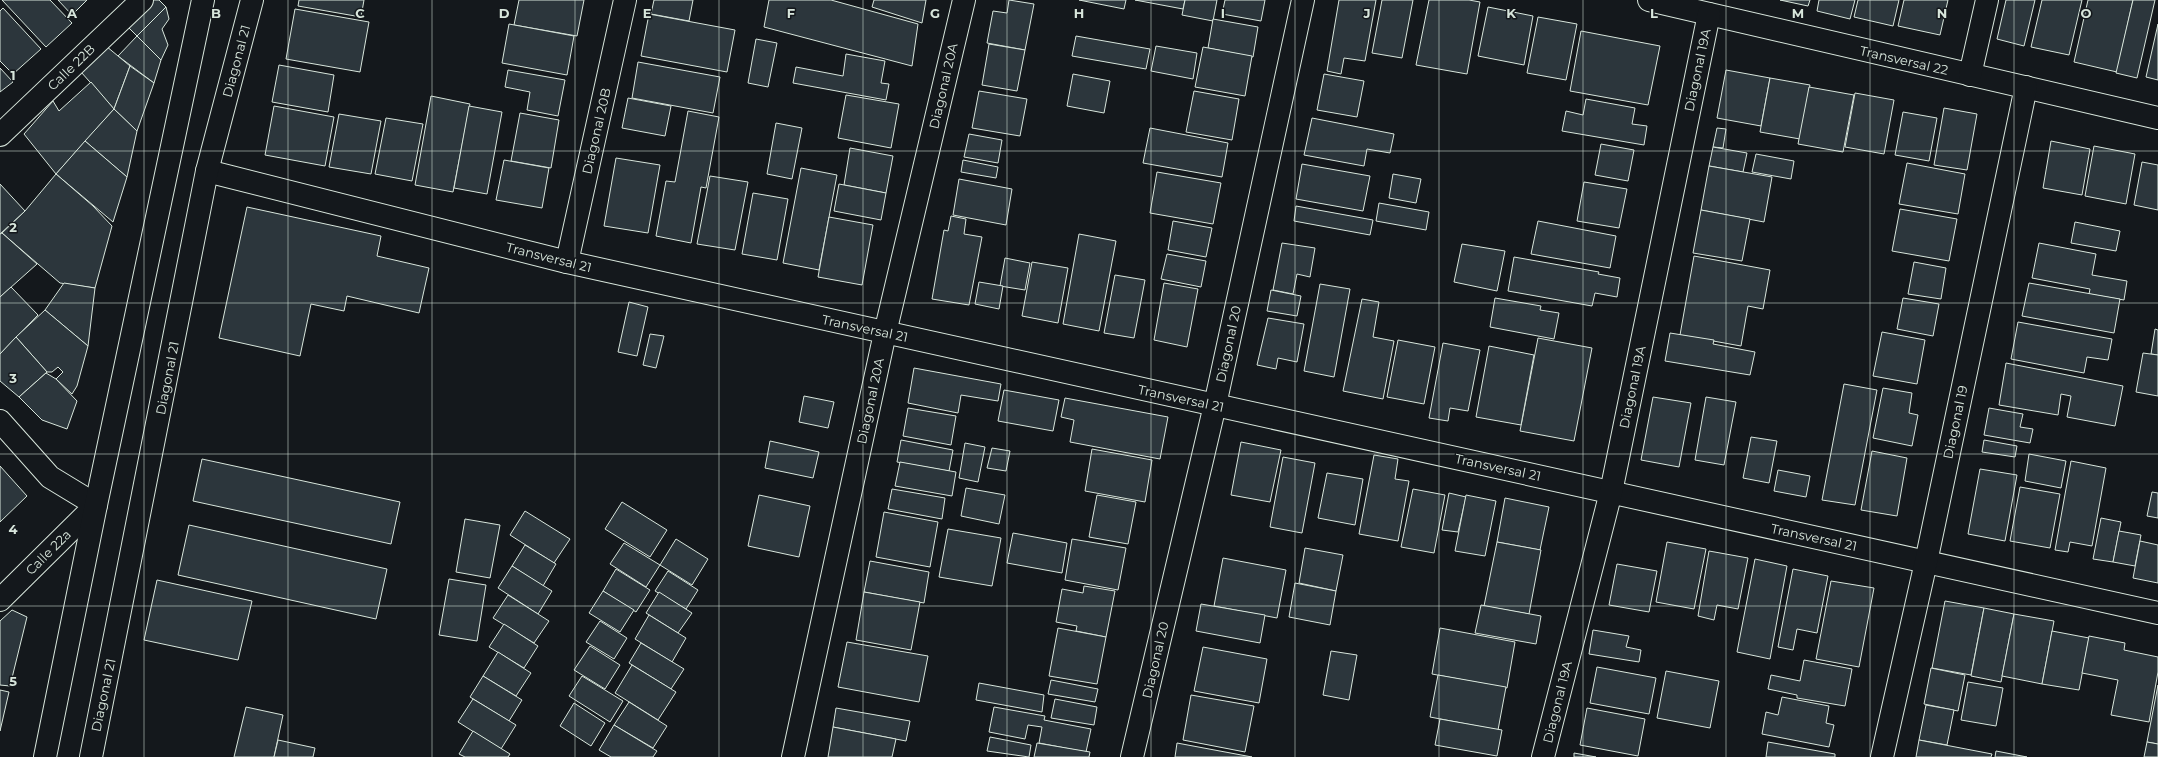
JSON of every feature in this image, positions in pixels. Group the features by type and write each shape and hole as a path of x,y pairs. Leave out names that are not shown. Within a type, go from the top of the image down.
{"main road":[{"name":"Calle 22B","path":"0,135 142,0"},
{"path":"45,757 96,505 203,0"},
{"name":"Diagonal 21","path":"91,757 208,171 252,0"},
{"name":"Diagonal 20B","path":"567,262 625,0"},
{"name":"Diagonal 20A","path":"793,757 885,333 964,0"},
{"name":"Diagonal 20","path":"1132,757 1214,405 1303,0"},
{"name":"Transversal 22","path":"1651,0 2158,118"},
{"path":"1970,75 1987,0"},
{"name":"Diagonal 19A","path":"1543,757 1611,492 1709,14"},
{"name":"Diagonal 19","path":"1882,757 1926,562 2026,87"},
{"name":"Transversal 21","path":"208,171 567,262 2158,613"},
{"path":"0,421 50,477 96,505"},
{"name":"Calle 22a","path":"0,600 96,505"}],"building":[{"path":"2,0 50,0 72,23 46,47"},
{"path":"58,0 87,0 72,15"},
{"path":"149,0 159,0 166,7 137,36 123,22"},
{"path":"299,0 364,0 361,17 298,6"},
{"path":"519,0 584,0 577,36 514,25"},
{"path":"654,0 693,0 689,21 651,14"},
{"path":"769,0 831,0 918,24 912,66 764,27"},
{"path":"874,0 926,0 922,23 872,7"},
{"path":"1009,0 1034,4 1025,50 987,43 993,11 1007,13"},
{"path":"1079,0 1126,0 1124,9"},
{"path":"1135,0 1185,0 1183,9"},
{"path":"1185,0 1217,0 1213,21 1182,15"},
{"path":"1225,0 1265,0 1261,21 1222,14"},
{"path":"1339,0 1376,0 1365,61 1344,58 1341,74 1327,71"},
{"path":"1382,0 1413,0 1402,58 1372,53"},
{"path":"1429,0 1469,0 1480,2 1467,74 1416,65"},
{"path":"1780,0 1810,0 1808,6"},
{"path":"1819,0 1855,0 1850,19 1817,11"},
{"path":"1858,0 1899,0 1893,26 1854,17"},
{"path":"1904,0 1948,0 1940,35 1898,26"},
{"path":"2006,0 2035,0 2024,46 1997,39"},
{"path":"2042,0 2082,0 2069,55 2031,47"},
{"path":"2088,0 2133,0 2117,72 2074,62"},
{"path":"2133,0 2155,0 2137,78 2116,73"},
{"path":"166,7 169,19 162,29 168,45 161,60 137,36"},
{"path":"1488,7 1533,16 1524,65 1478,56"},
{"path":"3,8 41,49 13,74 0,61 0,11"},
{"path":"295,9 369,22 360,72 286,59"},
{"path":"649,14 735,30 727,72 641,56"},
{"path":"1538,17 1577,24 1566,80 1527,73"},
{"path":"1213,19 1258,27 1253,57 1208,48"},
{"path":"509,24 574,36 567,75 502,63"},
{"path":"2158,24 2158,80 2146,77"},
{"path":"1581,31 1660,46 1648,105 1570,91"},
{"path":"137,36 161,60 154,83 118,56"},
{"path":"1076,36 1150,49 1146,69 1072,56"},
{"path":"756,39 777,43 768,87 748,83"},
{"path":"989,44 1025,50 1017,91 982,85"},
{"path":"106,46 130,66 114,109 81,72"},
{"path":"1156,46 1197,53 1193,79 1151,71"},
{"path":"1203,47 1252,56 1245,96 1195,87"},
{"path":"846,54 885,61 881,83 889,84 886,100 793,83 796,67 843,76"},
{"path":"638,62 720,77 713,113 632,98"},
{"path":"279,65 334,75 328,112 272,102"},
{"path":"130,66 154,83 137,131 114,109"},
{"path":"0,68 13,82 0,92"},
{"path":"508,70 565,80 558,116 527,110 530,92 505,87"},
{"path":"1726,70 1770,78 1761,126 1717,118"},
{"path":"1073,74 1110,81 1104,113 1067,106"},
{"path":"1324,74 1364,81 1357,117 1317,110"},
{"path":"1770,78 1810,85 1800,139 1760,132"},
{"path":"91,82 114,109 56,174 24,134 53,101 59,111"},
{"path":"1809,87 1854,95 1843,152 1798,144"},
{"path":"979,91 1027,99 1020,136 972,128"},
{"path":"1194,91 1239,99 1232,140 1186,132"},
{"path":"1855,93 1894,100 1884,154 1845,147"},
{"path":"846,95 899,104 891,148 838,138"},
{"path":"431,96 470,104 453,192 415,185"},
{"path":"628,98 671,106 665,136 622,128"},
{"path":"1586,99 1635,108 1632,124 1647,126 1644,145 1562,131 1566,111 1583,115"},
{"path":"274,106 334,117 325,166 265,155"},
{"path":"469,106 502,112 487,194 454,188"},
{"path":"1944,108 1977,114 1967,170 1934,165"},
{"path":"114,109 137,131 127,177 85,141"},
{"path":"688,111 719,117 706,188 701,187 691,243 656,236 666,181 675,182"},
{"path":"1903,112 1937,118 1929,161 1895,155"},
{"path":"520,113 559,120 551,168 511,161"},
{"path":"339,114 381,121 371,174 329,167"},
{"path":"386,118 423,124 412,181 375,174"},
{"path":"1312,118 1394,134 1390,153 1367,149 1364,166 1304,155"},
{"path":"776,123 802,128 792,179 767,174"},
{"path":"1150,128 1228,143 1222,177 1143,163"},
{"path":"1717,128 1726,129 1723,148 1713,147"},
{"path":"969,134 1002,140 998,163 964,157"},
{"path":"85,141 127,177 113,222 56,174"},
{"path":"2051,141 2090,149 2082,195 2043,188"},
{"path":"1601,144 1634,150 1628,181 1595,175"},
{"path":"2094,146 2135,154 2126,204 2085,196"},
{"path":"1713,147 1747,153 1743,172 1709,166"},
{"path":"850,148 893,156 886,193 844,185"},
{"path":"1756,154 1794,161 1791,179 1752,172"},
{"path":"616,158 660,165 648,233 604,226"},
{"path":"504,160 549,168 542,208 496,200"},
{"path":"963,160 998,167 996,178 961,172"},
{"path":"2142,162 2158,165 2158,210 2134,205"},
{"path":"1907,163 1965,174 1958,214 1899,204"},
{"path":"1302,164 1370,176 1363,211 1296,199"},
{"path":"1709,166 1772,177 1764,222 1701,210"},
{"path":"801,168 837,175 819,270 783,263"},
{"path":"1157,172 1221,183 1213,224 1150,213"},
{"path":"56,174 93,206 112,226 95,288 60,283 2,233 25,211"},
{"path":"1393,174 1421,179 1416,203 1389,198"},
{"path":"710,176 748,182 735,250 697,244"},
{"path":"959,179 1012,189 1006,225 953,215"},
{"path":"1584,182 1627,189 1619,228 1577,221"},
{"path":"0,184 25,211 0,234"},
{"path":"839,184 886,193 881,220 834,211"},
{"path":"753,193 788,199 777,260 742,254"},
{"path":"1379,203 1429,212 1426,230 1376,221"},
{"path":"1296,206 1373,220 1370,235 1294,221"},
{"path":"247,207 381,236 377,256 429,268 419,313 347,296 344,311 311,304 300,356 219,338"},
{"path":"1900,209 1957,219 1949,261 1892,251"},
{"path":"1701,210 1750,219 1742,261 1693,253"},
{"path":"951,216 966,219 964,234 982,237 969,305 932,299 944,230 948,231"},
{"path":"829,217 873,225 862,285 818,277"},
{"path":"1173,221 1212,228 1206,257 1168,250"},
{"path":"1538,221 1616,236 1610,268 1531,254"},
{"path":"2075,222 2120,231 2116,251 2071,243"},
{"path":"2,233 37,264 0,297 0,234"},
{"path":"1079,234 1116,241 1099,331 1063,324"},
{"path":"1282,243 1315,248 1310,277 1297,274 1293,294 1273,290"},
{"path":"2039,243 2096,254 2092,275 2127,281 2124,300 2089,294 2090,289 2032,278"},
{"path":"1462,244 1505,251 1497,291 1454,282"},
{"path":"1167,254 1206,261 1201,287 1161,279"},
{"path":"1694,256 1770,270 1763,309 1748,306 1741,346 1680,335"},
{"path":"1514,257 1599,272 1598,274 1620,278 1617,297 1595,293 1592,306 1508,291"},
{"path":"1005,258 1030,263 1025,290 1000,286"},
{"path":"1032,262 1068,268 1058,323 1022,316"},
{"path":"1914,262 1946,268 1941,299 1908,294"},
{"path":"1115,275 1145,280 1134,338 1104,333"},
{"path":"979,282 1003,286 999,309 975,304"},
{"path":"64,283 95,288 88,346 45,310"},
{"path":"1164,283 1198,289 1187,347 1154,340"},
{"path":"2029,283 2120,299 2114,333 2022,316"},
{"path":"1320,284 1350,289 1334,377 1304,371"},
{"path":"11,287 38,315 0,354 0,297"},
{"path":"1271,290 1301,296 1297,316 1267,311"},
{"path":"1495,298 1541,306 1540,310 1559,313 1554,339 1490,327"},
{"path":"1903,298 1939,304 1933,336 1897,329"},
{"path":"1362,299 1379,302 1373,337 1394,341 1383,399 1343,391"},
{"path":"629,302 648,307 637,356 618,352"},
{"path":"45,310 88,346 77,386 72,394 56,379 63,372 58,367 52,372 47,372 16,337"},
{"path":"1268,318 1304,324 1297,362 1278,358 1276,369 1257,365"},
{"path":"2018,322 2112,339 2108,360 2087,357 2084,373 2011,359"},
{"path":"2155,329 2158,330 2158,355 2151,354"},
{"path":"1882,332 1925,340 1917,384 1873,376"},
{"path":"1670,333 1714,340 1713,344 1755,352 1750,375 1665,361"},
{"path":"650,334 664,336 656,368 643,365"},
{"path":"16,337 47,372 19,397 0,381 0,354"},
{"path":"1538,338 1592,348 1574,441 1520,431"},
{"path":"1398,340 1435,347 1424,404 1387,397"},
{"path":"1443,343 1480,350 1468,411 1450,408 1448,421 1429,418"},
{"path":"1489,346 1534,355 1521,425 1476,417"},
{"path":"2143,353 2158,355 2158,396 2136,392"},
{"path":"2006,363 2123,386 2115,426 2067,417 2071,396 2061,394 2058,415 1999,405"},
{"path":"914,368 1001,384 998,401 961,395 958,413 908,403"},
{"path":"46,373 56,379 77,401 67,429 42,420 19,397"},
{"path":"1844,384 1877,390 1855,505 1822,500"},
{"path":"1883,388 1912,393 1909,413 1918,415 1912,446 1873,438"},
{"path":"1004,390 1059,400 1053,431 998,421"},
{"path":"804,396 834,402 828,428 799,422"},
{"path":"1653,397 1691,403 1679,467 1641,460"},
{"path":"1706,397 1736,402 1724,465 1695,460"},
{"path":"1065,398 1168,417 1160,459 1070,442 1074,420 1061,417"},
{"path":"908,408 956,416 951,445 903,436"},
{"path":"1989,408 2023,414 2020,427 2033,429 2030,443 1984,435"},
{"path":"1751,437 1777,441 1769,483 1743,478"},
{"path":"901,440 953,450 949,471 897,462"},
{"path":"1984,440 2017,446 2015,457 1982,452"},
{"path":"770,441 819,452 813,478 765,468"},
{"path":"1241,442 1281,450 1270,502 1231,495"},
{"path":"965,443 985,447 978,482 959,478"},
{"path":"992,448 1010,451 1006,471 987,468"},
{"path":"1092,449 1152,460 1145,502 1085,491"},
{"path":"1872,451 1907,458 1897,516 1861,510"},
{"path":"2029,454 2066,461 2061,488 2025,481"},
{"path":"1374,455 1398,459 1395,479 1409,481 1398,541 1359,534"},
{"path":"1283,457 1315,463 1302,533 1270,527"},
{"path":"202,459 400,502 391,544 193,501"},
{"path":"2071,461 2106,468 2092,546 2070,542 2068,552 2055,550"},
{"path":"900,462 956,472 952,496 895,486"},
{"path":"0,466 27,496 0,522"},
{"path":"1980,469 2017,475 2005,541 1968,534"},
{"path":"1778,470 1810,476 1806,497 1774,491"},
{"path":"1327,473 1363,479 1355,525 1318,518"},
{"path":"2020,487 2060,494 2050,548 2010,541"},
{"path":"966,488 1005,495 999,524 961,516"},
{"path":"892,489 945,498 942,519 888,509"},
{"path":"1413,489 1445,495 1434,553 1401,547"},
{"path":"2152,492 2158,493 2158,518 2147,516"},
{"path":"1449,493 1466,497 1458,532 1442,530"},
{"path":"759,495 810,506 799,557 748,546"},
{"path":"1097,495 1136,502 1128,544 1089,537"},
{"path":"1466,495 1496,501 1485,556 1455,551"},
{"path":"1505,498 1549,507 1540,550 1497,542"},
{"path":"622,502 667,530 650,557 605,529"},
{"path":"525,511 570,539 554,563 510,535"},
{"path":"884,512 938,522 930,567 876,557"},
{"path":"2101,518 2121,522 2113,562 2093,559"},
{"path":"465,519 500,525 490,578 456,572"},
{"path":"189,525 387,569 376,619 178,575"},
{"path":"948,529 1001,538 992,586 939,577"},
{"path":"2119,531 2141,535 2135,566 2113,562"},
{"path":"1013,533 1067,543 1062,573 1007,563"},
{"path":"676,539 708,559 692,585 660,565"},
{"path":"1072,539 1126,548 1118,590 1065,580"},
{"path":"2140,541 2158,545 2158,583 2133,578"},
{"path":"1497,542 1541,550 1529,614 1484,606"},
{"path":"1667,542 1706,549 1694,609 1656,602"},
{"path":"624,543 660,565 646,587 610,564"},
{"path":"525,545 556,564 543,586 512,566"},
{"path":"1305,548 1343,555 1336,591 1299,583"},
{"path":"1709,551 1748,558 1738,609 1717,605 1714,620 1698,616"},
{"path":"1223,558 1286,570 1277,618 1214,606"},
{"path":"1755,559 1787,566 1770,659 1737,652"},
{"path":"870,561 929,572 924,603 864,592"},
{"path":"1617,564 1657,571 1649,612 1609,605"},
{"path":"512,566 552,591 538,614 498,588"},
{"path":"616,569 650,590 636,612 603,591"},
{"path":"1793,569 1828,576 1817,633 1797,629 1793,650 1778,647"},
{"path":"668,571 698,590 686,609 655,591"},
{"path":"449,579 486,585 477,641 439,635"},
{"path":"157,580 252,601 238,660 144,640"},
{"path":"1831,581 1874,588 1859,667 1816,659"},
{"path":"1295,583 1336,591 1330,625 1289,617"},
{"path":"1084,586 1115,591 1106,637 1076,631 1077,626 1056,622 1062,589 1083,593"},
{"path":"603,591 634,610 620,632 589,613"},
{"path":"659,592 692,613 678,633 646,613"},
{"path":"864,592 920,602 911,650 856,640"},
{"path":"508,595 549,621 534,643 493,618"},
{"path":"1945,601 1984,608 1971,675 1932,668"},
{"path":"1201,604 1265,615 1260,643 1196,631"},
{"path":"1481,605 1541,616 1536,644 1475,633"},
{"path":"1984,608 2014,614 2001,682 1971,676"},
{"path":"12,610 27,617 10,686 0,685 0,621"},
{"path":"2014,614 2054,621 2042,684 2002,676"},
{"path":"649,615 686,638 672,662 635,639"},
{"path":"600,621 627,638 614,659 586,642"},
{"path":"504,624 538,646 524,668 489,647"},
{"path":"1058,628 1106,637 1097,684 1049,676"},
{"path":"1440,628 1515,642 1507,688 1432,674"},
{"path":"1593,630 1629,636 1626,647 1641,650 1639,662 1589,654"},
{"path":"2052,631 2089,638 2079,690 2042,684"},
{"path":"2089,636 2125,643 2124,650 2158,657 2158,672 2149,722 2111,715 2118,680 2082,673"},
{"path":"847,642 928,656 919,702 838,687"},
{"path":"641,643 684,669 671,689 629,663"},
{"path":"590,646 620,665 605,689 574,670"},
{"path":"1203,647 1267,659 1259,703 1194,691"},
{"path":"1331,651 1357,655 1349,700 1323,695"},
{"path":"498,652 531,673 516,696 483,676"},
{"path":"1804,660 1852,669 1845,706 1797,698 1797,695 1768,689 1771,675 1800,681"},
{"path":"632,665 676,692 658,720 615,693"},
{"path":"1597,667 1656,678 1649,714 1590,703"},
{"path":"1931,668 1965,675 1958,711 1924,704"},
{"path":"1666,671 1719,681 1710,728 1657,718"},
{"path":"1438,675 1506,687 1498,730 1430,717"},
{"path":"483,676 522,700 509,721 470,697"},
{"path":"582,676 623,701 610,722 569,696"},
{"path":"1051,680 1098,689 1095,702 1048,694"},
{"path":"1968,682 2003,688 1996,726 1961,720"},
{"path":"979,683 1044,695 1042,712 976,700"},
{"path":"2158,685 2158,744 2147,742"},
{"path":"0,690 9,692 0,731"},
{"path":"1191,695 1254,706 1245,752 1183,740"},
{"path":"1782,697 1829,706 1826,723 1834,725 1829,747 1762,734 1766,712 1778,715"},
{"path":"473,699 516,725 501,749 458,722"},
{"path":"1055,699 1097,707 1094,725 1051,718"},
{"path":"629,702 667,726 653,748 614,725"},
{"path":"574,703 605,723 591,746 560,726"},
{"path":"1926,705 1954,710 1947,745 1919,740"},
{"path":"246,707 283,715 274,757 234,757"},
{"path":"994,707 1045,716 1044,720 1091,729 1086,752 1039,743 1042,727 1028,725 1025,739 989,732"},
{"path":"836,708 910,721 906,741 833,727"},
{"path":"1587,708 1645,719 1638,756 1580,745"},
{"path":"1440,719 1502,730 1497,756 1435,745"},
{"path":"614,725 657,751 653,757 611,757 599,750"},
{"path":"833,727 896,739 892,757 828,757"},
{"path":"473,731 510,754 508,757 465,757 459,754"},
{"path":"990,737 1031,745 1029,757 987,751"},
{"path":"278,740 315,748 313,757 274,757"},
{"path":"1919,740 1992,754 1991,757 1916,757"},
{"path":"1768,742 1835,754 1835,757 1766,757"},
{"path":"2147,742 2158,744 2158,757 2144,757"},
{"path":"1037,743 1090,752 1089,757 1034,757"},
{"path":"1177,743 1252,757 1175,757"},
{"path":"1996,751 2027,757 1995,757"},
{"path":"1574,753 1596,757 1574,757"}]}
